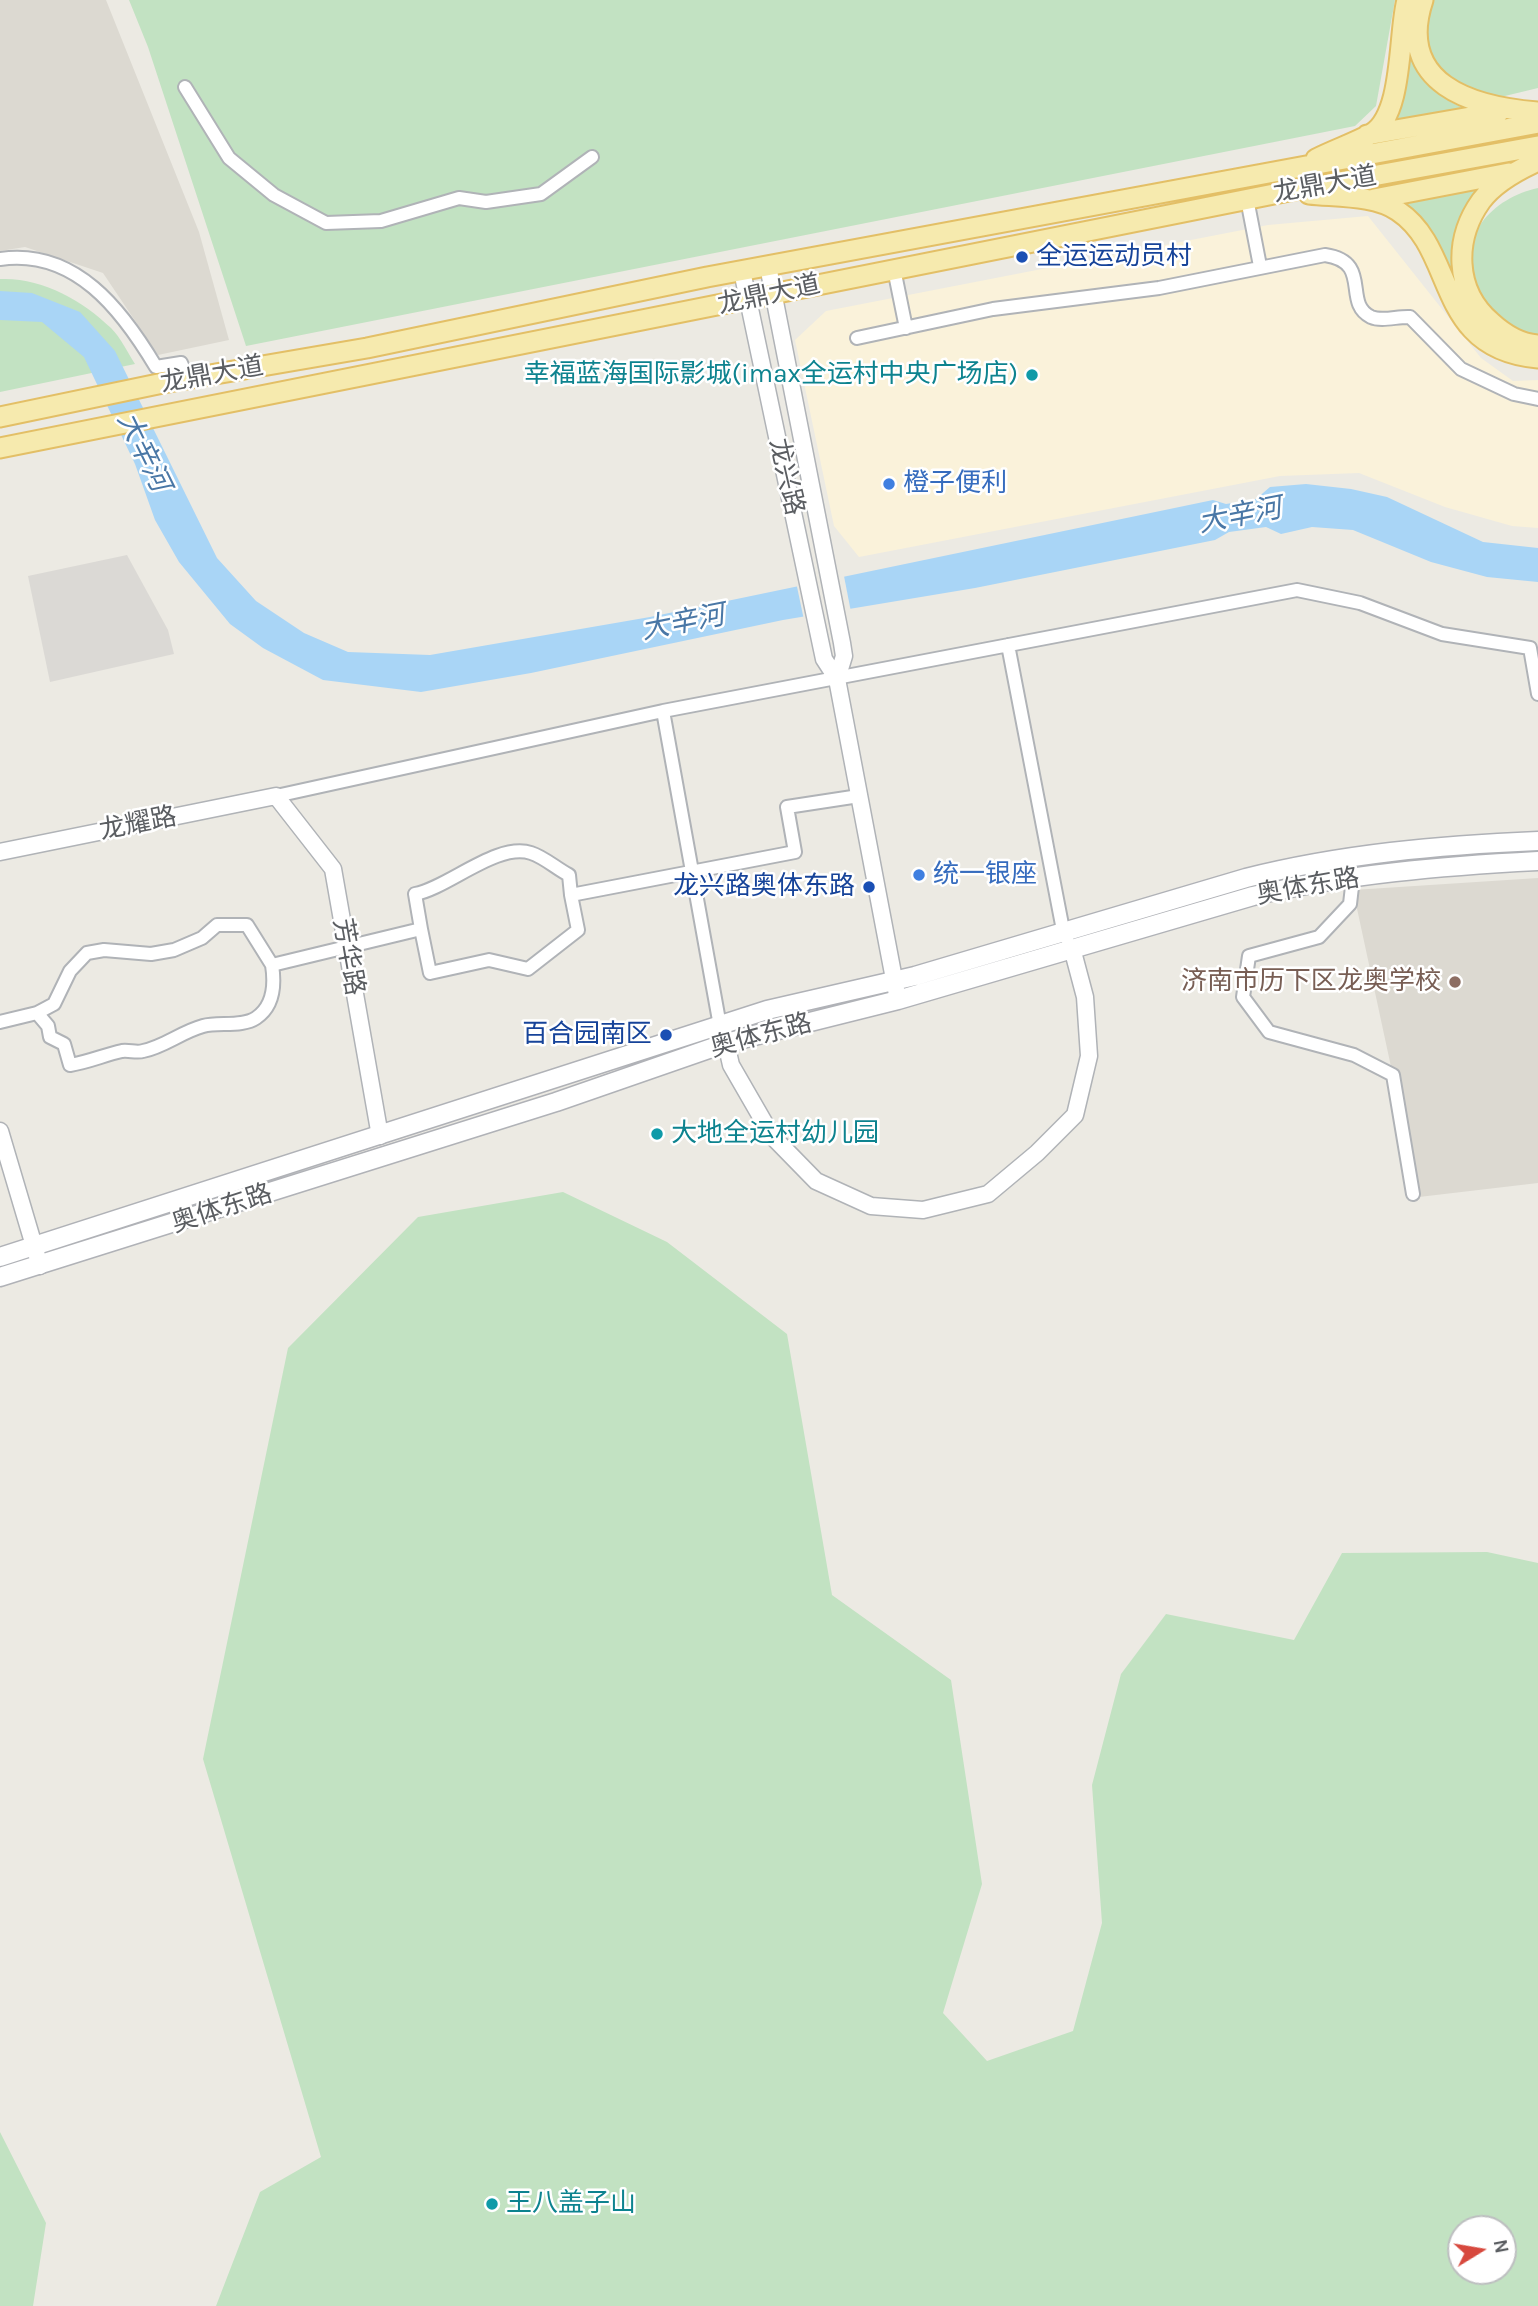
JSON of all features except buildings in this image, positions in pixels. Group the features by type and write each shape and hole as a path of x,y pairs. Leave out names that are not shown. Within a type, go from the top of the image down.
{"main road":[{"path":"1283,182 1373,133 1385,116 1394,95 1407,0"},
{"path":"1423,0 1417,38 1424,61 1434,79 1458,96 1509,110 1538,112"},
{"path":"1366,135 1538,104"},
{"name":"龙鼎大道","path":"0,448 1247,199 1283,182 1538,123"},
{"name":"龙鼎大道","path":"0,417 163,383 367,348 742,271 1283,182 1538,146"},
{"path":"1538,161 1513,172 1482,200 1462,241 1462,275 1478,310 1504,333 1538,345"},
{"path":"1363,200 1390,198 1538,167"},
{"path":"1283,182 1363,200 1398,211 1419,234 1452,304 1467,323 1494,345 1518,357 1538,358"},
{"path":"0,1257 767,1010 915,976 1063,930 1293,866 1396,851 1538,841"},
{"name":"奥体东路","path":"0,1277 556,1102 726,1044 898,1000 1253,896 1353,877 1538,861"}],"street":[{"path":"185,87 229,158 274,195 326,223 381,221 459,198 486,202 541,194 592,157"},
{"path":"1247,199 1259,267"},
{"path":"0,259 18,256 69,270 107,296 156,367 181,363 188,379"},
{"path":"857,338 993,309 1159,288 1305,257 1340,257 1352,266 1361,308 1369,317 1380,320 1396,316 1410,317 1461,369 1514,394 1538,399"},
{"name":"龙兴路","path":"768,267 842,643 844,656 837,680"},
{"path":"894,269 906,328"},
{"name":"龙兴路","path":"742,271 746,300 804,554 824,659 837,680 898,1000"},
{"path":"276,796 663,711 837,680 1297,590 1360,603 1443,634 1530,648 1538,694"},
{"path":"663,711 720,1026 731,1065 772,1136 816,1181 871,1206 923,1210 988,1194 1037,1153 1075,1115 1089,1056 1085,997 1072,948 1063,930 1008,645"},
{"name":"龙耀路","path":"0,852 276,796"},
{"name":"芳华路","path":"276,796 333,869 380,1136"},
{"path":"571,895 795,852 787,807 859,796"},
{"path":"531,852 569,874 571,895 578,930 527,969 489,960 430,974 415,894 432,891 474,864 531,852"},
{"path":"1353,877 1350,904 1319,937 1249,956 1243,998 1269,1032 1354,1055 1392,1075 1413,1194"},
{"path":"0,1022 37,1013 54,1003 70,971 87,953 104,950 151,954 174,950 202,938 217,925 247,925 272,965 275,983 267,1006 255,1019 204,1026 174,1036 164,1044 142,1052 125,1050 92,1062 70,1065 64,1044 50,1037 47,1026 37,1013"},
{"path":"272,965 421,929"},
{"path":"0,1131 40,1266"}],"shaded area":[{"path":"0,0 106,0 199,232 229,340 158,355 103,273 25,247 0,251"},
{"path":"1368,216 1481,358 1513,381 1538,380 1538,528 1512,526 1445,507 1359,473 1280,476 859,557 834,526 795,340 826,311 1268,225"},
{"path":"127,555 168,630 174,654 50,682 28,576"},
{"name":"济南市历下区龙奥学校","path":"1538,878 1538,1183 1419,1197 1353,890"}],"green space":[{"path":"129,0 1395,0 1376,106 1355,126 246,346 148,47"},
{"path":"1430,0 1538,0 1538,88 1480,102 1450,83 1439,73 1428,50 1426,36"},
{"path":"1407,20 1414,53 1423,77 1440,95 1470,111 1386,127"},
{"path":"1486,185 1457,235 1496,343 1399,205"},
{"path":"1538,188 1538,337 1501,321 1483,305 1470,267 1470,251 1474,236 1493,210 1521,193"},
{"path":"0,279 15,279 45,286 87,308 111,328 135,364 0,392"},
{"path":"563,1192 667,1242 787,1334 832,1595 951,1680 982,1884 943,2013 987,2061 1073,2031 1102,1923 1092,1785 1121,1674 1166,1614 1294,1640 1342,1553 1487,1552 1538,1563 1538,2306 216,2306 260,2192 321,2157 203,1759 288,1348 418,1217"},
{"path":"0,2132 46,2223 33,2306 0,2306"}],"water":[{"name":"大辛河","path":"0,291 32,293 80,312 115,351 217,558 256,601 304,633 348,652 430,655 650,617 1213,500 1226,504 1256,499 1270,487 1306,484 1351,489 1387,497 1483,542 1538,548 1538,582 1487,577 1431,562 1353,530 1312,527 1281,534 1266,527 1229,532 1215,540 975,588 783,620 531,673 421,692 323,680 263,648 230,624 179,562 155,520 135,464 84,357 42,322 0,320"}],"pier":[{"path":"843,571 851,612 804,620 796,582"}],"place":[{"name":"全运运动员村","path":"1022,257"},
{"name":"幸福蓝海国际影城(imax全运村中央广场店)","path":"1032,375"},
{"name":"橙子便利","path":"889,484"},
{"name":"统一银座","path":"919,875"},
{"name":"龙兴路奥体东路","path":"869,887"},
{"name":"济南市历下区龙奥学校","path":"1455,982"},
{"name":"百合园南区","path":"666,1035"},
{"name":"大地全运村幼儿园","path":"657,1134"},
{"name":"王八盖子山","path":"492,2204"}]}
